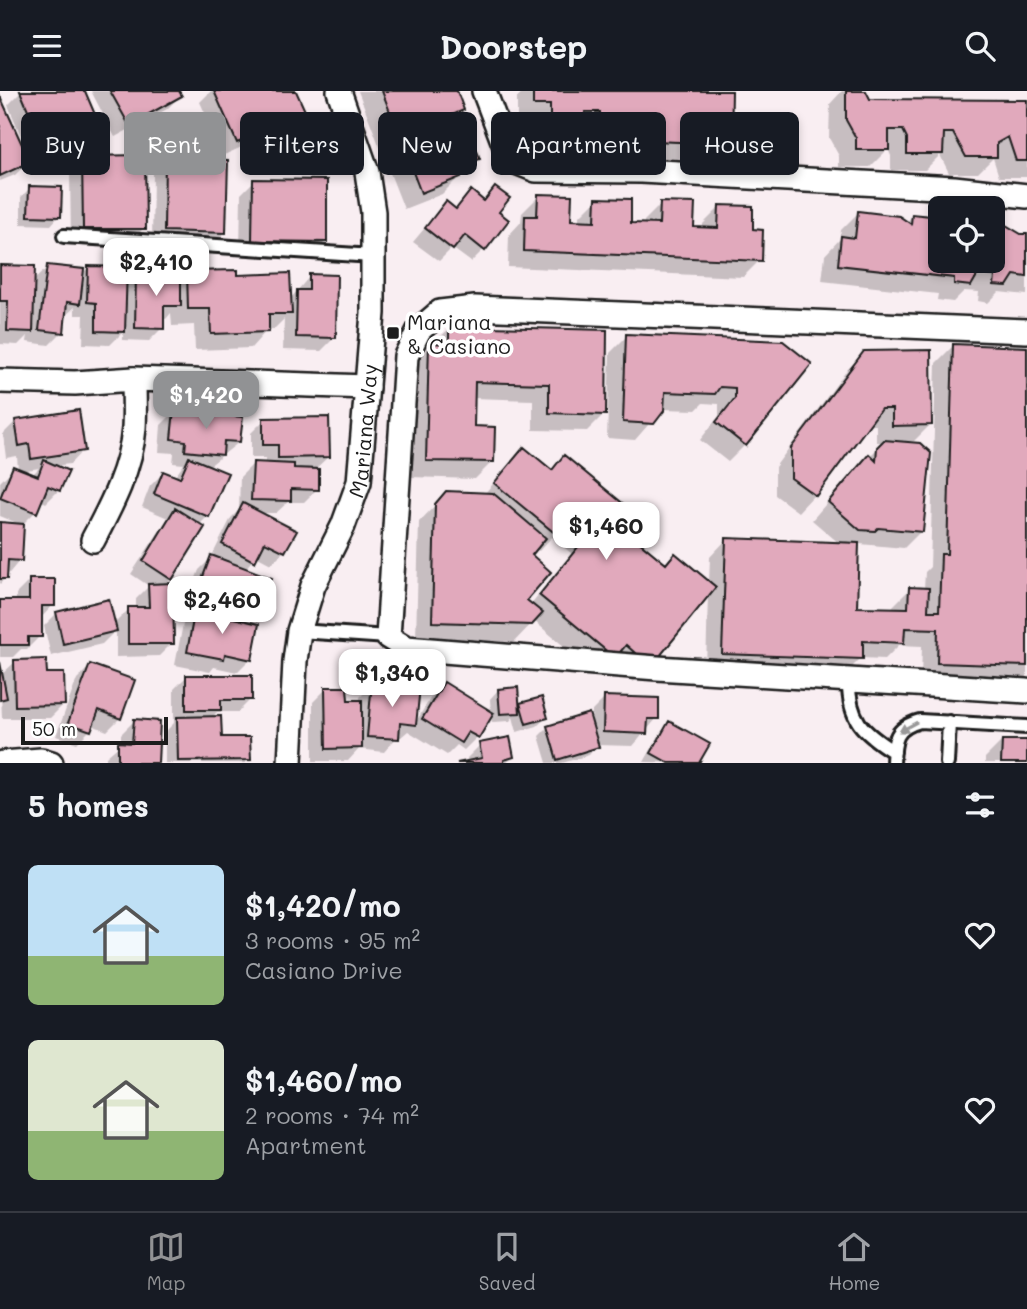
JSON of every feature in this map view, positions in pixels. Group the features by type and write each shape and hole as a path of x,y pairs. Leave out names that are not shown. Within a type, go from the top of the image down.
{"street":[{"name":"Mariana Way","path":"339,91 347,112"},
{"path":"484,91 508,154 516,162 536,170 669,172 954,188 1027,196"},
{"name":"Mariana Way","path":"290,763 299,631 313,586 344,526 359,482 373,313 373,212 364,162"},
{"path":"1027,331 475,308 440,312 419,330 406,356 388,637 406,647 657,668 1027,691"},
{"path":"0,381 75,383 134,379 368,387"},
{"path":"93,540 111,506 130,454 134,429 134,379"},
{"path":"3,763 41,760 51,763"}],"lane":[{"path":"64,236 373,255"},
{"path":"299,631 388,637"},
{"path":"849,680 848,699 853,715 863,729 894,757"},
{"path":"894,757 897,733 906,725 920,721 1027,727"},
{"path":"947,763 949,722"}],"building":[{"path":"20,91 85,91 94,112 29,112"},
{"path":"110,91 179,91 182,96 153,112 124,112 124,116"},
{"path":"214,91 296,91 306,112 240,112 240,142 237,143 226,112 223,112"},
{"path":"382,91 457,91 464,110 459,112 390,112"},
{"path":"533,91 732,91 732,112 680,112 680,142 666,142 666,112 550,112 550,105 533,105"},
{"path":"846,91 866,91 870,99 1027,100 1027,161 1016,161 1008,137 997,143 997,157 966,157 953,133 944,133 943,154 907,154 907,138 903,130 889,130 889,150 856,150 856,138 846,120"},
{"path":"0,96 21,142 21,166 0,176"},
{"path":"124,155 124,175 145,175 146,229 83,229 82,175 110,175 110,156"},
{"path":"228,160 226,233 164,231 165,175 226,175"},
{"path":"414,175 460,175 461,177 421,193"},
{"path":"253,179 327,180 327,242 252,241"},
{"path":"29,186 62,187 61,217 28,216"},
{"path":"495,187 510,198 499,212 509,220 485,251 465,235 453,250 425,228 446,201 456,209 471,190 484,201"},
{"path":"538,194 572,195 571,220 595,221 596,198 631,199 631,223 659,224 660,202 695,203 694,227 718,228 719,205 753,206 753,229 763,230 762,261 524,251 525,216 537,216"},
{"path":"858,211 899,216 911,224 912,214 928,216 928,273 1005,273 1005,225 1021,234 1027,234 1027,277 1014,275 1007,286 994,285 995,276 978,274 971,286 954,284 954,278 838,265 841,236 855,238"},
{"path":"0,265 35,266 33,332 7,331 8,301 0,301"},
{"path":"47,265 84,269 80,304 67,302 64,333 39,330"},
{"path":"88,266 127,267 125,332 96,331 96,303 87,302"},
{"path":"238,270 238,275 290,273 292,314 269,314 269,332 211,334 210,309 188,309 187,271"},
{"path":"136,272 181,273 181,306 164,306 164,329 135,328"},
{"path":"309,274 337,275 336,338 296,337 297,290 309,290"},
{"path":"449,326 607,330 606,415 549,413 549,384 475,382 474,426 495,427 494,462 426,461 429,343 449,344"},
{"path":"626,334 783,341 812,364 746,446 716,422 735,398 735,388 720,387 715,394 665,392 664,411 654,424 623,422"},
{"path":"953,344 1027,347 1027,666 937,663 938,629 905,628 904,643 863,641 863,659 722,654 726,538 859,543 857,607 908,608 909,587 929,588 928,611 939,611 941,554 947,554"},
{"path":"931,350 932,425 892,426 892,409 881,409 816,496 791,478 791,448 864,351"},
{"path":"79,410 85,451 31,459 29,444 19,446 15,420"},
{"path":"174,410 243,417 240,442 224,441 223,455 185,451 186,441 171,439"},
{"path":"329,417 330,457 278,458 278,445 263,445 263,418"},
{"path":"884,440 920,443 931,453 923,532 878,528 875,531 860,530 828,502 869,454 876,461 877,447"},
{"path":"524,447 552,470 564,455 643,520 631,535 666,564 675,553 716,587 651,667 626,645 615,658 539,595 587,536 568,521 557,535 494,483"},
{"path":"189,457 228,473 209,517 154,494 163,471 180,478"},
{"path":"44,460 69,471 60,491 48,486 37,513 0,498 13,466 38,476"},
{"path":"253,462 294,464 294,468 319,469 319,490 291,489 291,501 251,500"},
{"path":"446,491 493,493 546,538 532,555 551,572 527,600 543,613 532,625 432,622 435,504"},
{"path":"243,503 297,531 285,552 265,542 255,562 222,544"},
{"path":"175,508 205,527 172,580 143,561"},
{"path":"0,522 24,524 22,561 8,560 7,579 0,579"},
{"path":"211,555 272,578 263,601 238,592 231,610 196,596"},
{"path":"29,579 55,579 55,606 42,606 42,637 28,637 28,645 0,645 0,600 29,600"},
{"path":"173,583 174,644 128,644 128,607 149,607 148,584"},
{"path":"109,599 117,631 63,644 56,612"},
{"path":"195,609 259,624 252,660 225,654 224,659 187,652"},
{"path":"46,659 47,673 64,673 65,705 15,706 14,660"},
{"path":"0,662 7,698 0,700"},
{"path":"90,664 135,680 121,719 99,710 91,731 68,723"},
{"path":"186,675 252,675 252,700 221,700 221,710 186,710"},
{"path":"372,682 420,687 416,725 400,723 399,739 367,737"},
{"path":"444,682 494,713 479,738 468,732 461,743 422,719"},
{"path":"325,687 347,687 348,700 362,700 362,748 326,749"},
{"path":"518,687 520,713 500,714 498,689"},
{"path":"604,696 659,698 659,719 648,719 647,734 603,732"},
{"path":"542,697 548,718 526,724 520,703"},
{"path":"589,713 599,747 557,760 547,726"},
{"path":"221,716 222,737 250,737 251,760 178,761 177,717"},
{"path":"134,719 160,721 158,763 118,763 118,742 132,743"},
{"path":"669,721 710,744 699,763 669,763 651,753"},
{"path":"510,737 514,757 504,760 504,763 457,763 482,758 479,743"},
{"path":"1002,740 1027,740 1027,763 1001,763"}],"place":[{"name":"Mariana & Casiano","path":"393,333"}]}
